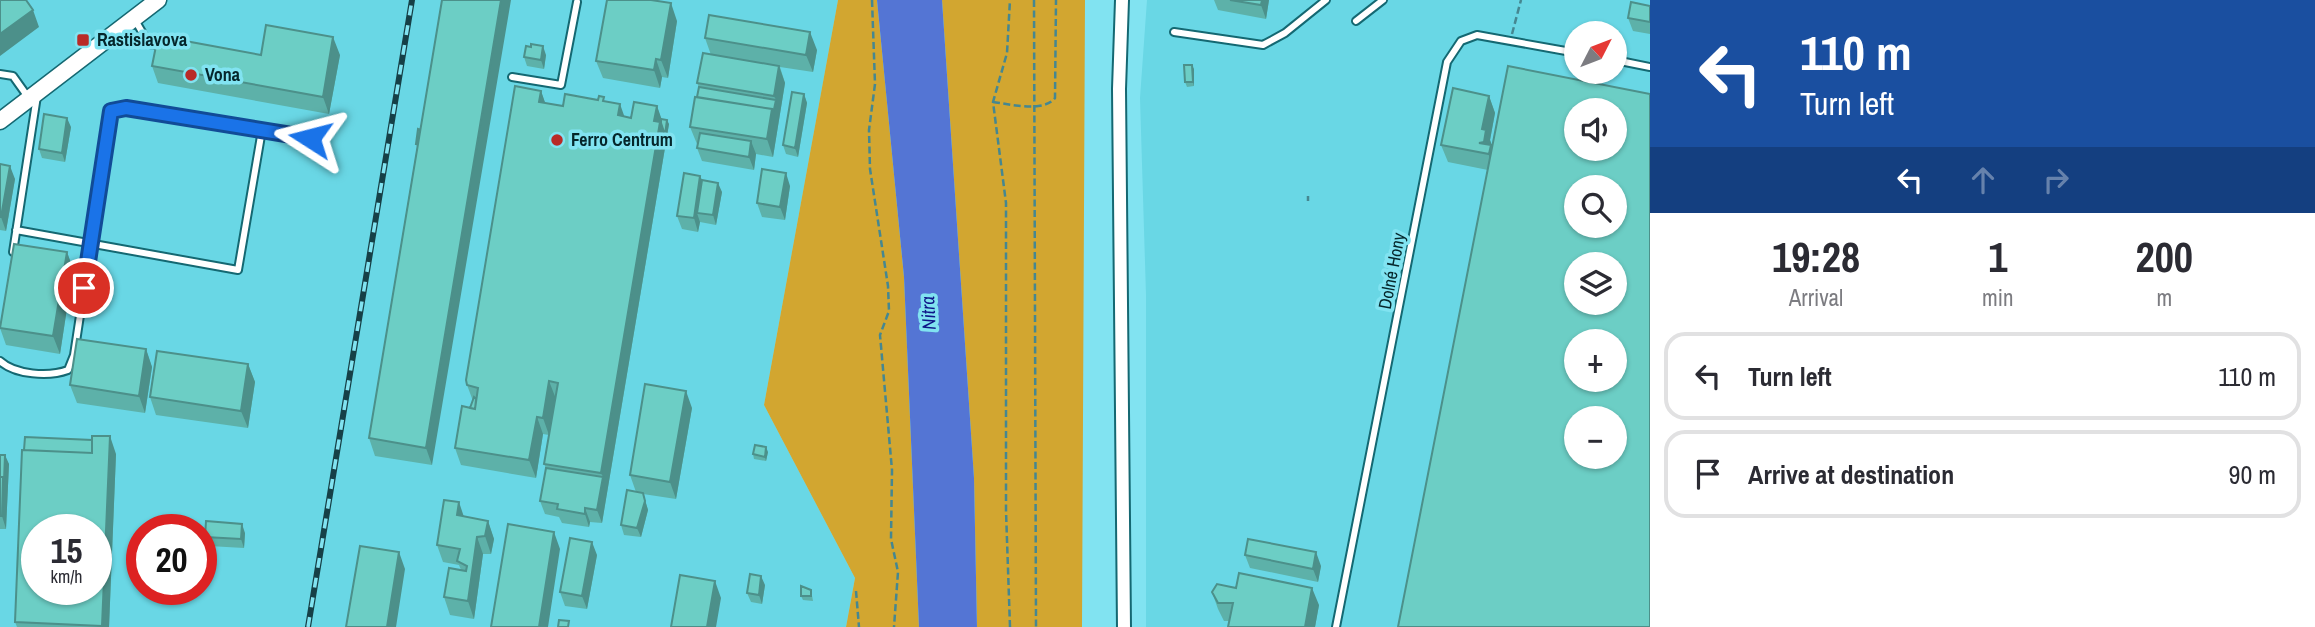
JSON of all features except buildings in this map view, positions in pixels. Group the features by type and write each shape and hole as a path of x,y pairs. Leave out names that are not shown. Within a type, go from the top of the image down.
{"street":[{"path":"0,121 158,0"},
{"path":"1122,0 1119,89 1124,627"}],"lane":[{"path":"1174,32 1263,45 1285,33 1326,0"},
{"path":"1356,22 1383,0"},
{"path":"512,77 561,86 576,2"},
{"path":"135,19 149,44 175,48"},
{"name":"Dolné Hony","path":"1336,627 1447,62 1461,41 1477,35 1564,50"},
{"path":"1628,63 1650,67"},
{"path":"0,74 13,76 33,97 12,256"},
{"path":"0,361 9,370 57,374 68,370 74,355 111,111 126,108 310,138"},
{"path":"16,230 238,270 262,130"}],"path":[{"path":"872,0 875,84 869,143 888,286 889,311 880,335 892,470 891,539 898,572 894,627"},
{"path":"1010,0 1007,53 993,102 1006,203 1006,511 1010,627"},
{"path":"1034,0 1037,627"},
{"path":"993,102 1035,106 1050,103 1055,98 1056,0"},
{"path":"1510,40 1521,0"},
{"path":"1308,196 1308,201"},
{"path":"856,591 859,627"}],"shaded area":[{"path":"0,0 838,0 764,405 855,578 846,627 0,627"},
{"path":"838,0 877,0 904,277 919,627 846,627 855,578 764,405"},
{"path":"942,0 1085,0 1082,627 977,627 974,478"},
{"path":"1147,0 1650,0 1650,627 1146,627 1146,295 1140,98"}],"water":[{"name":"Nitra","path":"877,0 942,0 974,478 977,627 919,627 904,277"}],"railway":[{"path":"308,627 412,0"}],"place":[{"name":"Rastislavova","path":"83,40"},
{"name":"Vona","path":"191,75"},
{"name":"Ferro Centrum","path":"557,140"}],"route":[{"path":"84,288 111,111 126,108 310,138"}]}
